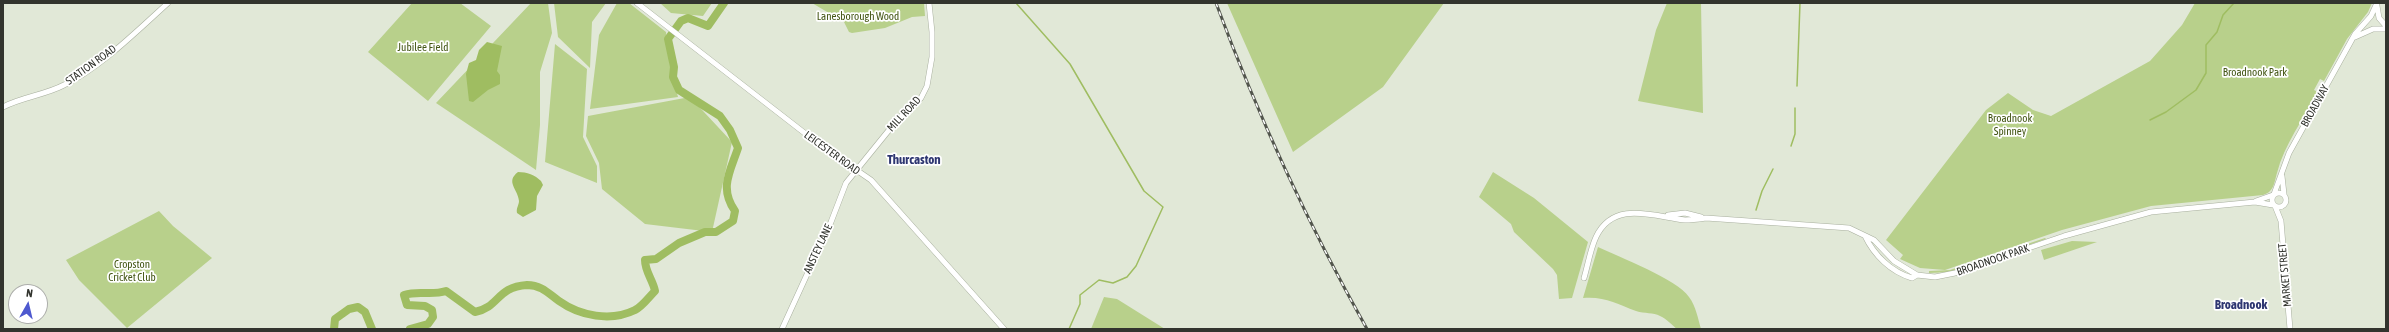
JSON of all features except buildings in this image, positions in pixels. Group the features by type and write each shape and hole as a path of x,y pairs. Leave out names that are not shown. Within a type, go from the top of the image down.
{"street":[{"name":"STATION ROAD","path":"3,107 53,90 76,78 100,61 168,3"},
{"name":"LEICESTER ROAD","path":"637,3 680,38 871,180 1004,329"},
{"name":"MILL ROAD","path":"857,171 895,123 921,98 929,75 932,48 929,3"},
{"path":"2377,3 2379,18 2386,28"},
{"name":"BROADWAY","path":"2274,194 2290,153 2352,39 2371,16 2377,3"},
{"path":"2352,39 2372,29 2386,28"},
{"name":"ANSTEY LANE","path":"782,329 827,232 846,183 857,171"},
{"name":"BROADWAY","path":"2282,175 2284,194"},
{"path":"2280,192 2284,194 2286,203 2281,207 2274,205 2271,200 2274,194 2280,192"},
{"name":"BROADNOOK PARK","path":"2255,202 2274,194"},
{"name":"BROADNOOK PARK","path":"1584,278 1596,236 1609,221 1627,214 1665,215 1684,220 1706,218 1849,228 1865,236 1882,260 1894,271 1912,278 1917,275 1933,277 1946,275 2064,236 2147,212 2255,202 2274,205"},
{"name":"MARKET STREET","path":"2281,221 2286,203"},
{"name":"MARKET STREET","path":"2274,205 2281,221 2290,329"}],"green space":[{"name":"Jubilee Field","path":"412,3 460,3 491,26 428,101 368,52"},
{"path":"531,3 548,3 552,33 540,72 540,125 536,170 436,103"},
{"path":"554,3 606,3 592,22 590,68 558,37"},
{"path":"617,3 629,3 666,32 670,66 678,97 590,109 599,35"},
{"path":"660,3 712,3 703,16 671,13"},
{"name":"Lanesborough Wood","path":"812,3 924,3 925,16 912,17 885,28 852,33 849,32 844,22"},
{"path":"1227,3 1444,3 1383,87 1293,152"},
{"path":"1667,3 1701,3 1703,113 1638,101 1656,30"},
{"name":"Broadnook Park","path":"2195,3 2372,3 2368,12 2347,39 2324,81 2320,79 2314,90 2318,92 2284,152 2273,187 2267,194 2151,206 2062,230 1945,270 1920,268 1900,259 1903,255 1886,240 1986,110 2008,93 2033,110 2051,116 2150,61 2182,25"},
{"path":"555,44 587,69 583,137 597,166 597,183 545,162"},
{"path":"690,97 732,142 712,232 645,224 602,189 599,163 586,136 588,116"},
{"path":"1493,172 1534,198 1588,242 1572,298 1559,299 1557,275 1553,269 1514,232 1511,224 1479,197"},
{"name":"Cropston Cricket Club","path":"159,211 173,226 212,258 127,328 79,280 66,260"},
{"path":"2045,238 2046,239 1951,272 1929,273 1929,271 1950,270"},
{"path":"2072,241 2097,242 2044,260 2041,250"},
{"path":"1598,247 1633,262 1673,283 1683,290 1693,304 1701,329 1677,329 1665,319 1652,313 1636,311 1604,299 1583,298"},
{"path":"1104,297 1117,299 1165,329 1091,329"}],"shaded area":[{"path":"487,42 502,46 497,71 500,75 500,84 488,90 473,102 469,101 466,74 469,63 476,60 479,50"},
{"path":"518,172 528,173 539,179 543,185 537,196 536,210 523,217 517,213 519,201 512,182 514,176"}],"waterway":[{"path":"410,329 428,324 433,317 432,310 425,306 407,305 404,295 446,291 475,312 489,306 509,289 527,285 541,288 567,306 586,314 596,316 616,316 626,314 640,307 655,291 646,268 645,260 656,259 679,243 705,232 716,232 733,221 735,211 730,203 727,187 729,172 738,148 730,130 720,116 679,90 673,77 674,67 668,39 681,21 688,18 708,26 724,3"},
{"path":"1016,3 1070,64 1144,191 1163,207 1136,266 1127,277 1113,283 1099,280 1080,295 1080,304 1069,329"},
{"path":"1797,86 1800,3"},
{"path":"2150,120 2166,112 2196,90 2206,73 2206,45 2217,32 2223,15 2234,3"},
{"path":"1791,146 1795,134 1795,108"},
{"path":"1756,210 1762,191 1773,169"},
{"path":"334,329 335,319 349,309 358,307 365,312 372,329"}],"railway":[{"path":"1216,3 1249,87 1285,169 1324,250 1367,329"}],"district":[{"name":"Thurcaston","path":"914,160"},
{"name":"Broadnook","path":"2241,305"}],"park label":[{"name":"Broadnook Spinney","path":"2010,125"}]}
